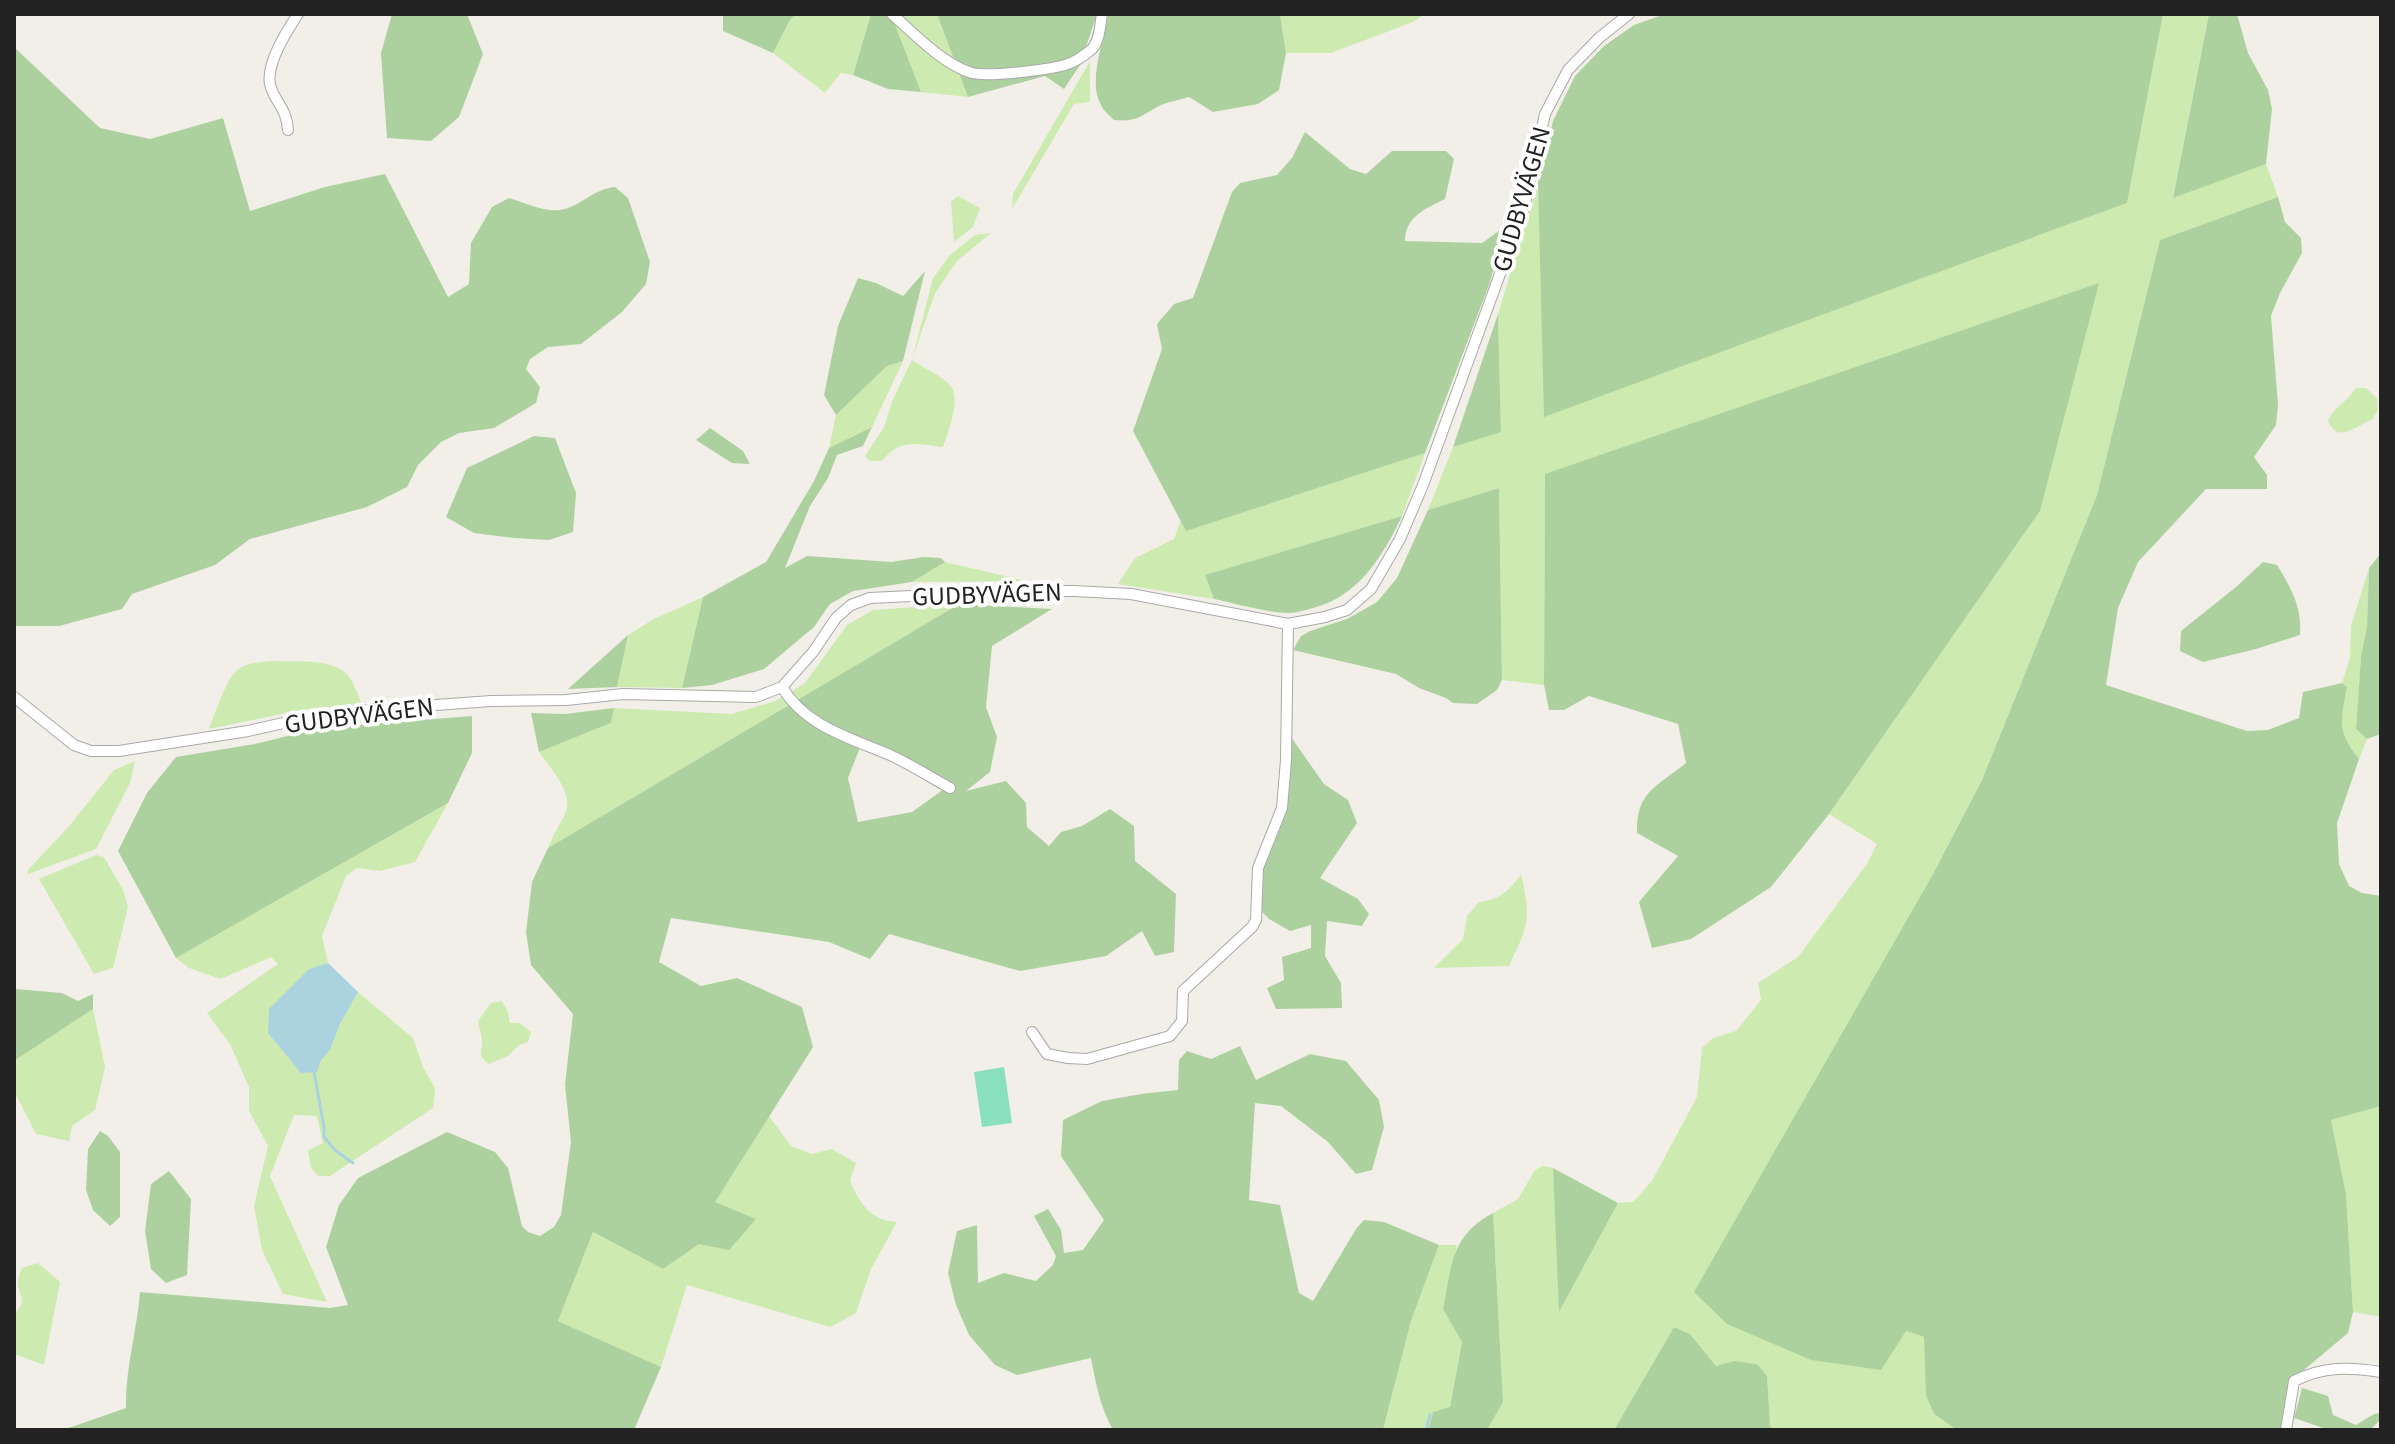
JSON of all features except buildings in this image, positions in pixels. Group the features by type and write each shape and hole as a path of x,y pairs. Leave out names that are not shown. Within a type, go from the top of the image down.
{"street":[{"path":"288,130 287,116 270,84 270,75 278,46 298,14"},
{"path":"892,14 953,65 974,74 1064,65 1079,59 1094,47 1102,14"},
{"name":"GUDBYVÄGEN","path":"14,697 74,745 91,751 119,751 367,710 491,701 566,700 623,694 756,697 782,687 813,652 836,618 851,605 870,598 1014,591 1103,592 1165,599 1216,612 1288,624 1347,610 1371,589 1400,539 1423,485 1524,208 1545,114 1568,70 1599,38 1629,14"},
{"path":"1032,1032 1047,1054 1068,1058 1099,1057 1170,1036 1182,1021 1183,991 1252,927 1256,920 1258,868 1282,808 1286,760 1288,624"},
{"path":"782,687 789,699 827,730 892,756 950,788"},
{"path":"2286,1430 2294,1381 2315,1371 2358,1369 2381,1372"}],"green space":[{"path":"392,14 467,14 483,54 459,117 431,141 387,138 381,53"},
{"path":"723,14 796,14 773,53 723,31"},
{"path":"796,14 871,14 853,75 841,73 825,93 773,53"},
{"path":"871,14 891,14 921,92 888,89 853,75"},
{"path":"891,14 937,14 968,97 921,92"},
{"path":"937,14 1097,14 1080,65 1064,89 1045,76 968,97"},
{"path":"1108,14 1280,14 1286,53 1279,90 1258,104 1213,112 1189,97 1161,105 1137,118 1114,120 1101,105 1096,84"},
{"path":"1280,14 1425,14 1413,22 1331,53 1286,53"},
{"path":"1665,14 2163,14 2127,203 1544,417 1538,183 1553,121 1575,76 1604,46 1634,25"},
{"path":"2163,14 2209,14 2173,197 2266,164 2278,197 2160,240 2097,495 1982,780 1932,876 1906,1331 1924,1337 1934,1414 1957,1430 1773,1430 1734,1362 1716,1366 1690,1334 1674,1327 1614,1430 1487,1430 1503,1402 1493,1213 1518,1199 1535,1170 1543,1166 1553,1168 1560,1310 1618,1203 1633,1202 1652,1181 1697,1097 1702,1048 1713,1038 1736,1031 1761,1000 1758,983 1798,957 1867,864 1877,844 1829,814 2040,511 1545,474 1544,685 1502,680 1499,488 1428,510 1453,447 1501,431 1498,314 1538,183 1545,416 2127,203"},
{"path":"2209,14 2237,14 2248,53 2268,90 2272,109 2266,164 2173,198"},
{"path":"14,47 100,128 150,139 223,118 250,211 325,187 385,174 448,297 469,284 471,243 492,207 509,198 541,208 560,210 615,187 628,198 650,262 646,284 622,312 581,344 548,347 530,359 526,369 540,387 536,403 494,428 459,433 441,442 418,465 407,487 367,507 250,539 215,565 132,594 122,609 59,626 15,626"},
{"path":"1090,61 1090,102 1074,104 1012,209 1013,194"},
{"path":"1305,132 1350,169 1366,174 1392,151 1446,151 1454,159 1445,199 1412,220 1405,241 1482,243 1507,225 1489,285 1425,453 1186,531 1133,431 1162,349 1157,324 1174,304 1193,298 1232,192 1240,183 1277,175 1292,158"},
{"path":"958,196 980,208 973,227 954,242 951,202"},
{"path":"2278,197 2285,222 2301,238 2302,253 2271,316 2278,405 2276,425 2254,457 2267,475 2267,489 2206,489 2138,562 2118,608 2106,685 2247,731 2268,730 2299,718 2303,692 2342,683 2347,687 2342,725 2359,759 2337,823 2339,864 2349,886 2362,893 2381,896 2381,1106 2331,1120 2346,1194 2353,1312 2348,1333 2292,1380 2284,1430 1957,1430 1934,1414 1926,1395 1924,1337 1906,1331 1881,1370 1811,1360 1727,1324 1694,1292 1932,876 1982,780 2097,495 2160,240"},
{"path":"991,233 957,261 935,293 912,360 933,278 950,255 975,235"},
{"path":"925,271 903,361 887,366 836,415 824,395 838,326 858,278 903,296"},
{"path":"2099,283 2040,511 1829,814 1771,887 1691,939 1652,948 1639,902 1678,856 1637,833 1638,819 1644,799 1650,792 1686,763 1678,724 1589,696 1564,710 1549,710 1544,685 1545,474"},
{"path":"1498,314 1501,432 1453,447"},
{"path":"912,360 942,378 953,391 953,415 943,447 909,444 895,449 882,461 870,461 865,456 884,427 893,399"},
{"path":"903,361 872,427 829,448 836,415 887,366"},
{"path":"2356,388 2366,388 2377,398 2378,410 2372,420 2348,431 2337,432 2328,421"},
{"path":"872,427 863,446 837,455 828,478 810,506 785,568 807,556 891,562 924,557 941,558 945,562 912,582 853,591 830,604 814,627 764,669 712,685 682,688 703,597 766,562 814,481 829,448"},
{"path":"710,428 743,451 750,464 732,463 696,440"},
{"path":"534,436 555,438 576,493 573,532 549,540 515,538 474,533 446,517 467,468"},
{"path":"1425,453 1402,516 1206,575 1214,599 1118,584 1135,558 1174,539 1181,520 1187,530"},
{"path":"1499,488 1502,680 1497,690 1477,704 1453,703 1396,674 1293,650 1301,636 1347,619 1377,602 1397,578 1428,510"},
{"path":"1402,516 1377,560 1356,585 1329,603 1313,608 1279,612 1214,599 1205,575"},
{"path":"2381,553 2381,734 2367,739 2356,729 2361,656 2367,627 2369,568"},
{"path":"945,562 1026,581 912,582"},
{"path":"2263,562 2277,565 2291,590 2299,615 2300,635 2203,662 2180,651 2181,631"},
{"path":"2369,568 2367,627 2361,656 2356,729 2367,739 2359,759 2342,725 2347,687 2342,683 2350,658 2351,626"},
{"path":"703,597 682,688 617,687 628,635 654,619"},
{"path":"959,604 548,848 565,814 567,798 539,752 611,723 614,708 732,714 775,701 805,683 847,625 873,610"},
{"path":"959,604 1052,609 992,646 986,707 997,737 990,772 966,791 1006,781 1026,803 1027,827 1049,846 1061,832 1082,826 1110,809 1134,826 1135,861 1176,894 1174,952 1155,956 1142,931 1106,956 1020,971 889,934 870,959 829,942 671,918 659,962 701,986 737,978 802,1007 813,1047 715,1202 756,1219 729,1250 699,1244 663,1269 593,1232 558,1321 661,1367 634,1430 63,1430 126,1408 127,1379 140,1292 330,1308 348,1305 326,1247 339,1205 358,1178 447,1132 495,1152 508,1168 522,1226 528,1232 540,1236 554,1227 561,1215 571,1142 565,1085 573,1014 531,965 526,932 532,882 548,848","holes":["863,740 951,784 912,812 858,822 848,778"]},
{"path":"628,635 617,687 568,689"},
{"path":"274,661 333,666 348,675 362,704 301,710 209,729 224,690 236,671 249,664"},
{"path":"614,708 611,723 539,752 531,713 565,714"},
{"path":"472,716 472,753 448,803 176,958 118,851 147,793 176,757 255,744 320,728"},
{"path":"1291,737 1324,784 1348,800 1357,823 1320,878 1358,899 1369,914 1362,926 1327,921 1325,956 1341,983 1342,1008 1276,1009 1267,988 1284,980 1282,957 1311,948 1311,925 1290,931 1261,911 1261,871 1281,827 1288,796"},
{"path":"135,761 130,783 96,849 28,874 28,870 70,825 114,770"},
{"path":"448,803 415,862 380,871 357,868 346,876 322,936 328,963 309,969 321,1059 330,1050 358,992 413,1038 423,1067 435,1088 433,1108 330,1176 318,1176 311,1168 308,1150 323,1143 317,1116 294,1115 270,1176 327,1302 283,1294 262,1250 254,1206 268,1146 249,1111 249,1087 230,1044 207,1013 278,964 271,957 221,979 189,968 176,958"},
{"path":"96,855 104,857 124,892 128,907 113,968 94,974 39,879"},
{"path":"1521,874 1526,921 1509,966 1434,968 1463,939 1467,916 1479,902 1503,893"},
{"path":"16,989 62,993 78,1001 93,994 93,1009 14,1061"},
{"path":"502,1001 510,1023 520,1023 531,1032 528,1042 489,1064 481,1056 482,1039 478,1021 491,1003"},
{"path":"93,1009 105,1067 95,1110 72,1126 69,1141 36,1134 14,1091 14,1061"},
{"path":"1240,1046 1256,1080 1310,1054 1346,1061 1379,1100 1384,1127 1372,1170 1356,1174 1328,1142 1281,1106 1255,1103 1249,1200 1280,1205 1299,1293 1313,1301 1364,1220 1384,1222 1439,1245 1411,1321 1383,1430 1113,1430 1102,1404 1091,1358 1017,1375 995,1365 969,1335 956,1305 948,1273 957,1231 977,1225 978,1283 1004,1273 1036,1281 1053,1265 1056,1256 1034,1216 1048,1209 1061,1230 1064,1253 1083,1250 1104,1220 1061,1156 1063,1120 1102,1101 1178,1090 1179,1060 1187,1051 1211,1059"},
{"path":"1004,1067 1012,1123 982,1127 974,1072"},
{"path":"2381,1106 2381,1317 2353,1312 2346,1194 2331,1120"},
{"path":"769,1116 791,1146 812,1154 832,1149 856,1163 850,1181 858,1197 873,1214 897,1222 871,1269 856,1313 830,1327 687,1285 661,1367 558,1321 593,1232 663,1269 714,1202"},
{"path":"100,1131 120,1152 120,1217 110,1226 93,1210 86,1190 88,1149"},
{"path":"1553,1168 1618,1203 1559,1312"},
{"path":"169,1171 191,1199 187,1275 166,1283 151,1269 145,1231 151,1184"},
{"path":"1493,1213 1503,1402 1487,1430 1428,1430 1433,1412 1450,1407 1462,1342 1443,1309 1451,1266 1468,1232"},
{"path":"1439,1245 1457,1245 1443,1309 1462,1341 1450,1408 1433,1412 1428,1430 1383,1430 1411,1321"},
{"path":"38,1263 60,1282 44,1365 14,1354 14,1314 22,1302 19,1277 22,1268"},
{"path":"1674,1327 1690,1334 1716,1366 1734,1361 1757,1364 1767,1376 1770,1425 1773,1430 1614,1430"},
{"path":"2302,1388 2328,1396 2333,1415 2356,1425 2374,1414 2381,1413 2381,1419 2370,1430 2329,1430 2294,1418"}],"water":[{"path":"328,963 358,992 317,1072 301,1073 268,1033 269,1009 309,969"}],"waterway":[{"path":"314,1072 324,1137 336,1151 353,1163"},
{"path":"1426,1430 1430,1415"}]}
